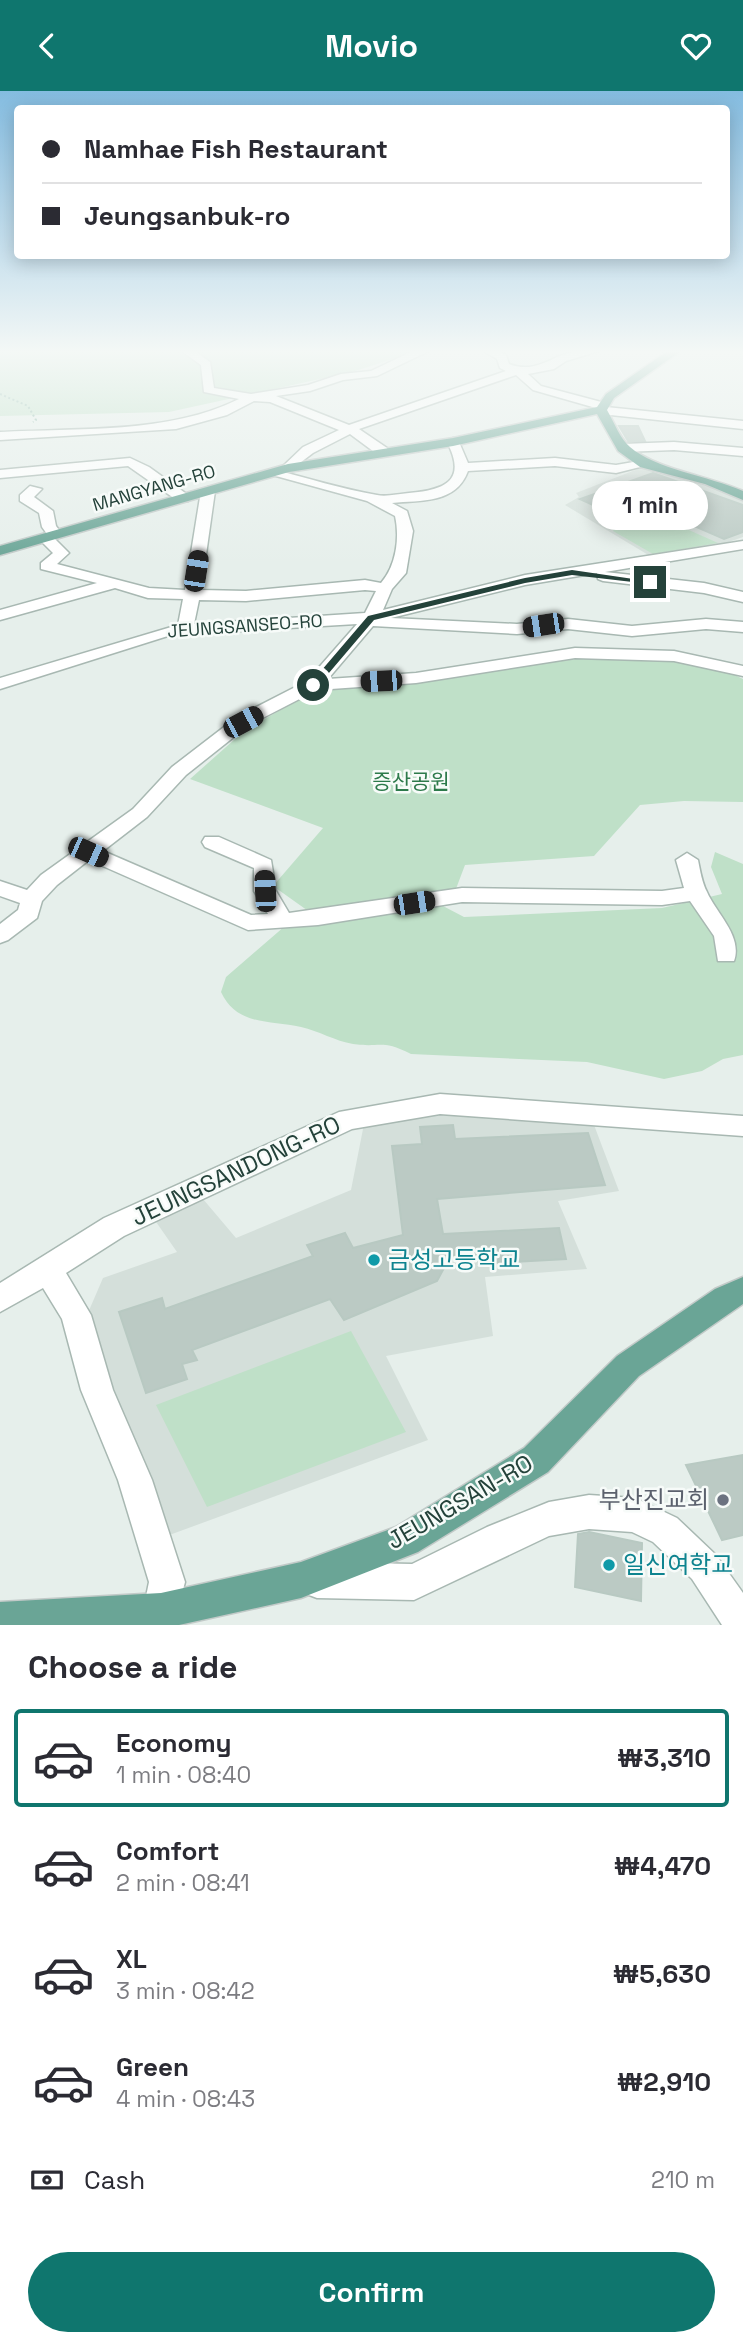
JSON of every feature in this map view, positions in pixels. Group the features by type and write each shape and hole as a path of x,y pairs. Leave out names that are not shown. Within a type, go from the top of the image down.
{"main road":[{"name":"MANGYANG-RO","path":"0,551 280,470 382,451 453,442 542,422"},
{"path":"608,422 623,448 645,464 701,478 743,496"},
{"name":"JEUNGSAN-RO","path":"0,1620 161,1611 301,1580 406,1540 536,1460 628,1366 726,1298 743,1290"}],"street":[{"path":"0,436 60,434 190,422"},
{"path":"328,422 349,430 382,451"},
{"path":"280,470 308,450 370,422"},
{"path":"653,422 658,431 701,447"},
{"path":"716,422 743,425"},
{"path":"378,500 441,494 456,482 464,467 463,459 453,442"},
{"path":"623,448 701,447 743,452"},
{"path":"0,474 130,462 146,469 156,482 183,498"},
{"path":"464,467 555,462 617,469 645,464"},
{"path":"0,935 29,913 31,899 49,880 140,813 179,771 243,722 313,685 371,618 385,588 398,573 406,531 402,515 378,500 280,470"},
{"path":"35,489 25,498 46,510 50,536 62,553 46,566 148,593 246,596 365,585 385,588"},
{"path":"185,628 208,491"},
{"name":"JEUNGSANSEO-RO","path":"0,684 169,630 371,618 525,580 743,545"},
{"path":"572,573 704,589 743,597"},
{"path":"0,615 115,583"},
{"path":"371,618 377,622 494,629 568,624 632,631 659,626 706,624 743,627"},
{"path":"313,685 415,678 575,653 674,656 743,671"},
{"path":"212,842 264,865 265,891 283,921"},
{"path":"88,852 248,923 283,921 461,895 662,898 696,893"},
{"path":"687,860 696,893 725,936 726,955"},
{"path":"0,888 31,899"},
{"name":"JEUNGSANDONG-RO","path":"0,1299 114,1227 348,1119 439,1104 743,1126"},
{"path":"47,1269 76,1315 97,1390 135,1480 167,1582 161,1611"},
{"path":"301,1580 414,1582 499,1539 549,1519 589,1512 635,1515 665,1530 704,1567 743,1625"}],"path":[{"path":"35,422 30,431 60,434"}],"shaded area":[{"path":"643,467 700,481 743,501 743,537 720,545 650,556 565,505 579,497 576,493"},
{"path":"445,1109 591,1117 619,1191 558,1201 587,1269 485,1277 493,1336 386,1356 428,1440 164,1537 78,1336 103,1278 177,1252 154,1219 203,1199 236,1238 351,1190 364,1124"}],"green space":[{"path":"635,506 718,543 653,554 613,531 618,521 611,515"},
{"name":"증산공원","path":"591,657 669,659 726,671 743,679 743,802 684,801 640,805 594,856 465,865 454,894 311,913 273,886 323,828 190,779 244,731 320,687 385,685"},
{"path":"715,852 743,864 743,1055 723,1059 702,1071 664,1079 587,1062 411,1054 393,1047 353,1044 301,1027 255,1020 236,1011 221,992 226,977 285,926 443,906 464,917 662,908 722,894 711,867"},
{"path":"351,1331 406,1432 207,1507 156,1405"}],"building":[{"path":"619,426 638,426 645,441 628,441"},
{"path":"653,473 743,505 743,532 724,539 632,499 604,510 580,499"},
{"name":"금성고등학교","path":"453,1125 455,1139 588,1133 605,1185 437,1199 443,1234 559,1228 566,1259 478,1264 477,1254 451,1255 437,1281 344,1320 330,1299 192,1350 197,1360 182,1364 187,1379 146,1393 119,1312 162,1298 165,1309 313,1256 307,1245 345,1233 353,1248 403,1235 392,1146 422,1144 420,1127"},
{"name":"부산진교회","path":"743,1455 743,1535 722,1540 686,1465"},
{"name":"일신여학교","path":"589,1532 642,1543 641,1601 575,1587 578,1534"}],"place":[{"name":"금성고등학교","path":"374,1260"},
{"name":"부산진교회","path":"723,1500"},
{"name":"일신여학교","path":"609,1565"}],"route":[{"path":"313,685 371,618 525,580 572,573 650,582"}]}
